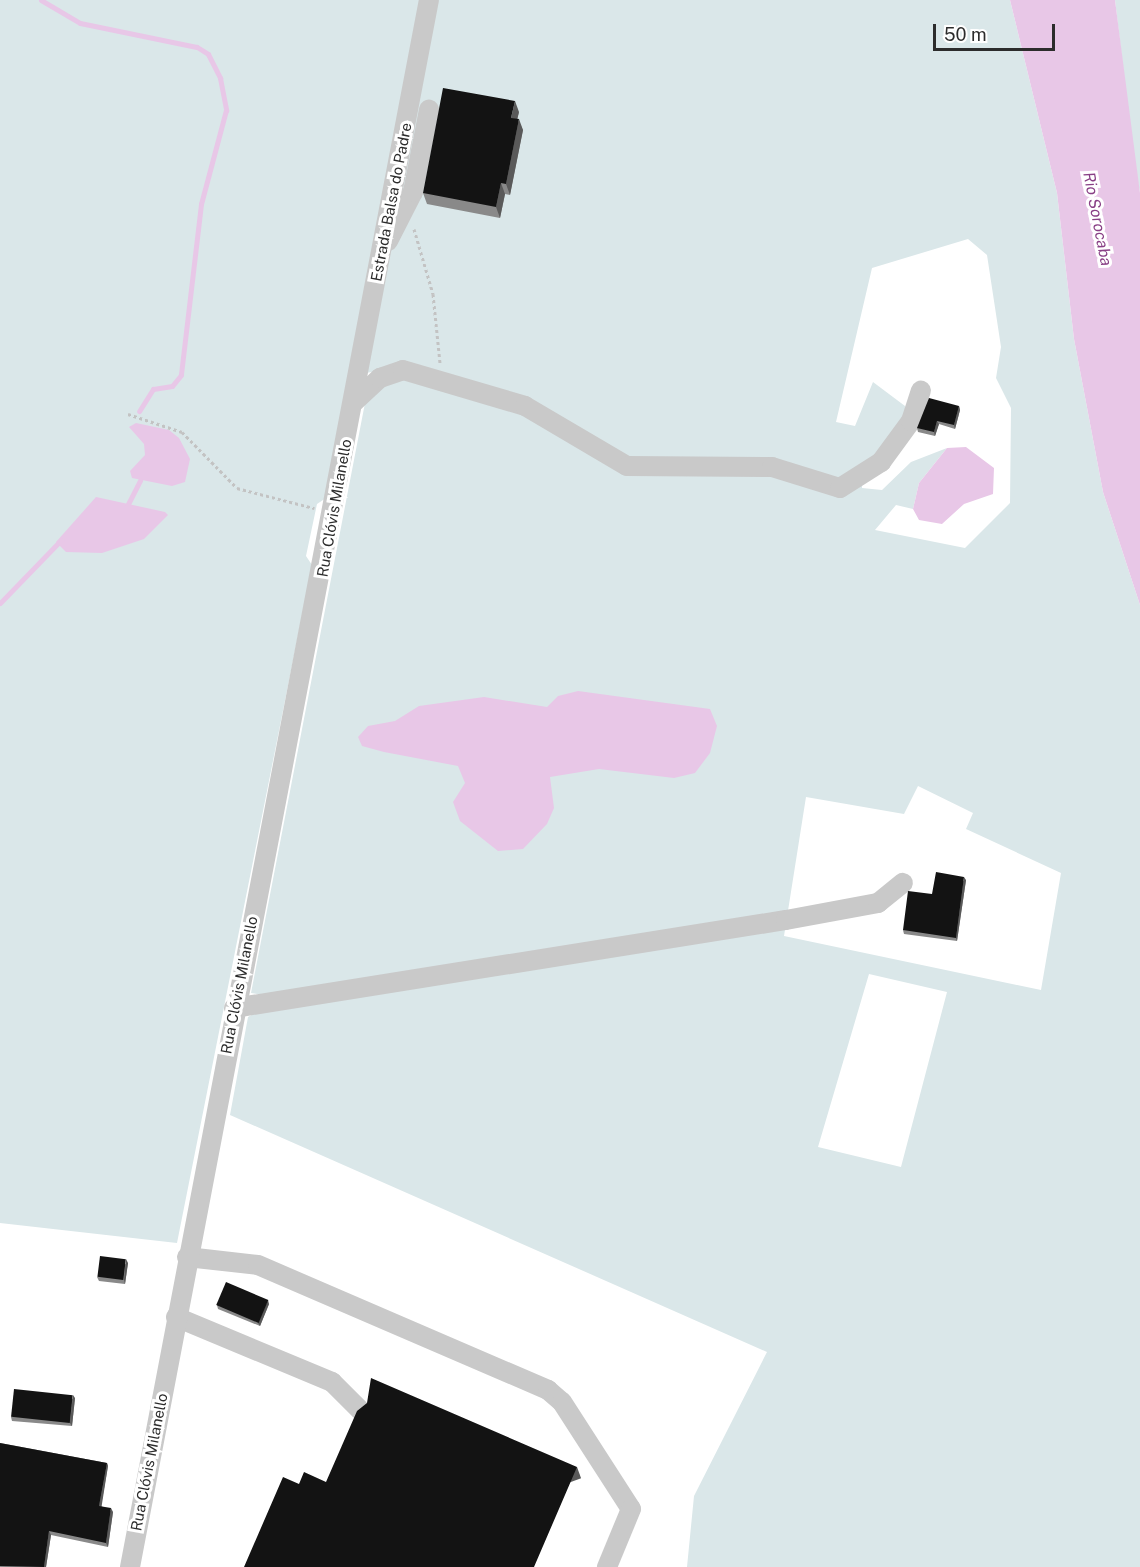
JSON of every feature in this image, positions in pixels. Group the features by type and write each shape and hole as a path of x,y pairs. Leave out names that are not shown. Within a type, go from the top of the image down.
{"street":[{"name":"Estrada Balsa do Padre","path":"353,403 429,0"},
{"path":"382,247 413,192 429,110"},
{"path":"353,403 397,370 450,380 525,406 627,466 772,467 840,488 881,462 911,421 921,391"},
{"name":"Rua Clóvis Milanello","path":"130,1567 234,1008 353,403"},
{"path":"234,1008 798,918 878,903 903,883"},
{"path":"187,1257 258,1265 548,1390 562,1402 632,1509 607,1567"},
{"path":"176,1317 332,1383 360,1410"}],"path":[{"path":"413,223 435,301 440,365 450,380"},
{"path":"128,414 182,432 222,478 244,492 333,512"}],"shaded area":[{"path":"0,0 423,0 326,498 317,504 306,556 312,565 177,1243 0,1223"},
{"path":"434,0 1010,0 1057,193 1074,339 1103,492 1140,605 1140,1567 687,1567 694,1496 767,1352 230,1115 248,1017 264,1008 264,995 251,993 365,403 389,369 366,373","holes":["968,239 987,255 1001,347 996,378 1011,408 1010,503 965,548 875,530 896,505 913,509 919,483 947,448 911,462 882,490 862,488 862,468 908,418 905,406 873,382 855,426 836,422 872,268","918,786 973,813 966,829 1061,873 1041,990 784,936 806,797 904,814","869,974 947,992 901,1167 818,1147"]},
{"path":"1115,0 1140,0 1140,193 1135,167"}],"water":[{"name":"Rio Sorocaba","path":"1010,0 1115,0 1140,193 1140,605 1103,492 1074,339 1057,193"},
{"path":"136,423 169,430 179,438 190,459 185,482 172,486 132,478 130,471 145,455 144,444 129,427"},
{"path":"966,447 994,468 993,494 964,504 942,524 919,520 913,509 919,483 947,448"},
{"path":"96,497 165,512 168,515 144,539 102,553 66,552 56,542"},
{"path":"578,691 710,709 717,726 710,753 695,773 674,778 599,769 550,777 554,808 547,824 523,849 498,851 460,821 453,802 465,783 458,766 362,746 358,737 368,726 395,721 419,706 484,697 547,707 558,696"}],"building":[{"path":"443,88 515,101 511,118 519,119 506,184 501,183 496,207 423,193"},
{"path":"929,398 959,406 954,425 937,421 934,432 917,428"},
{"path":"936,872 964,877 956,938 903,930 908,891 932,894"},
{"path":"100,1256 126,1259 123,1280 97,1277"},
{"path":"226,1282 268,1300 259,1323 216,1305"},
{"path":"371,1378 577,1467 534,1567 244,1567 283,1477 299,1484 304,1472 326,1482 357,1411 367,1403"},
{"path":"14,1389 73,1395 70,1423 11,1417"},
{"path":"0,1443 107,1463 99,1506 111,1508 106,1543 49,1531 44,1567 0,1566"}],"waterway":[{"path":"41,0 80,23 197,47 208,54 220,78 226,110 201,204 181,375 172,386 153,389 139,411"},
{"path":"126,508 140,480"},
{"path":"0,603 61,540"}]}
